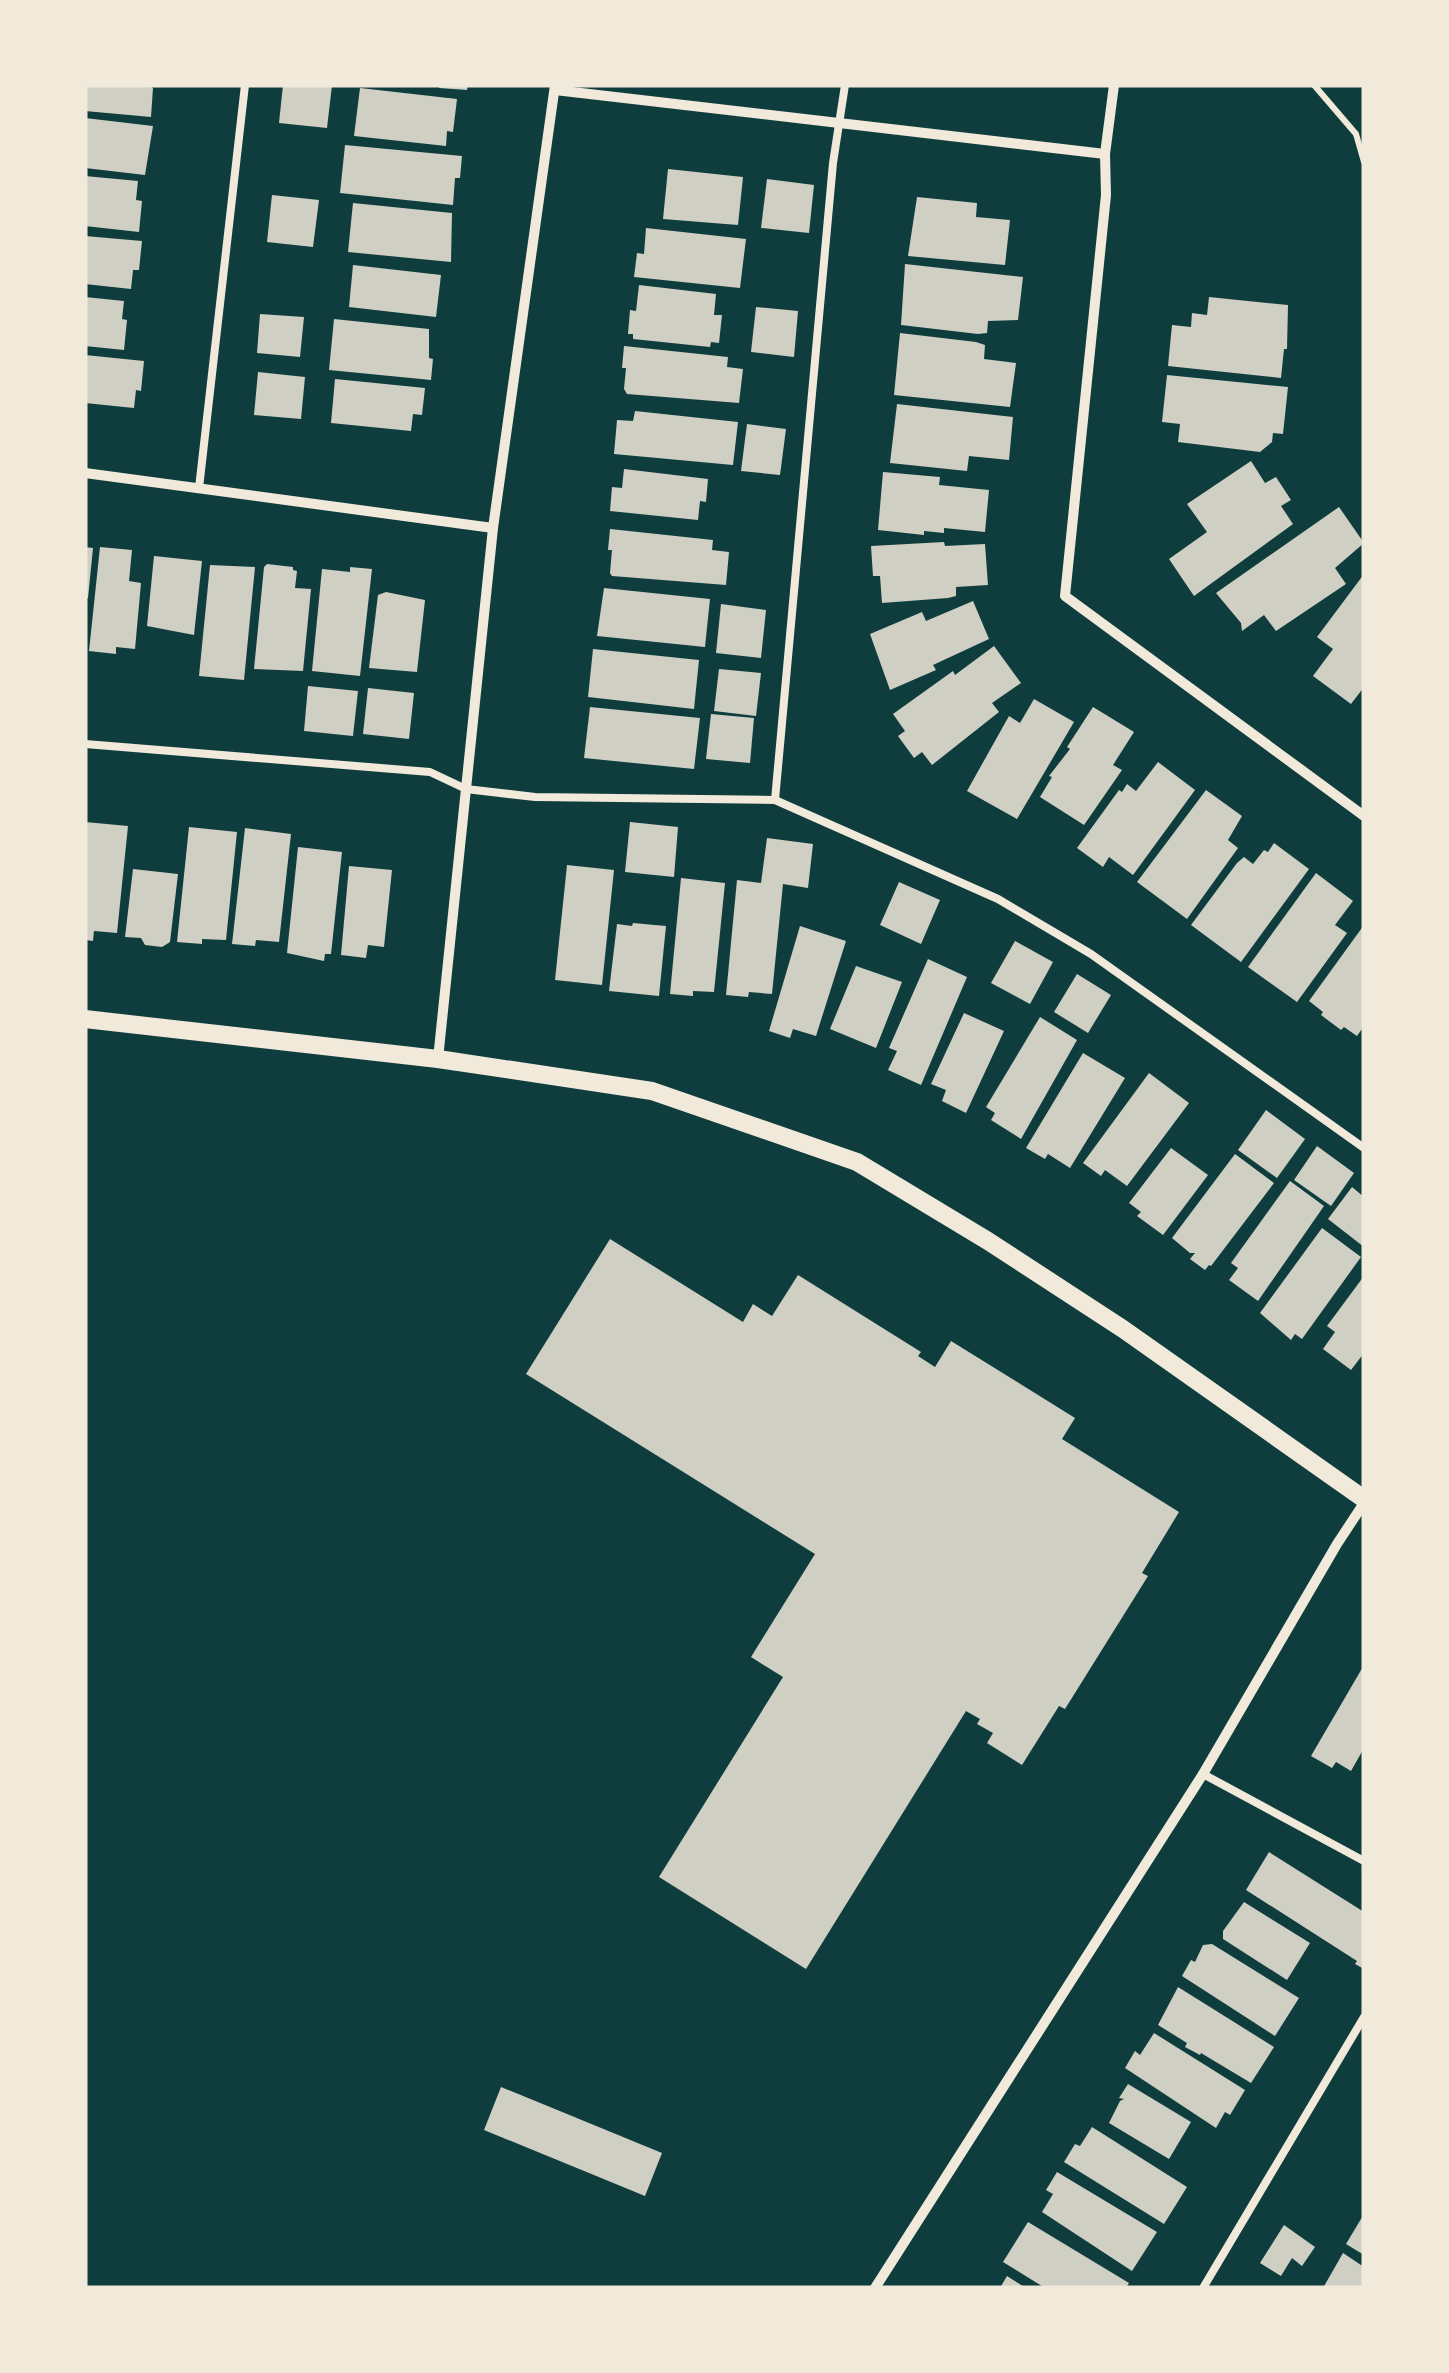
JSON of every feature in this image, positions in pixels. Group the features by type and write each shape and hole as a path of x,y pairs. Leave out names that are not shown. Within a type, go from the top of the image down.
{"street":[{"path":"1114,85 1104,154 1106,195 1065,596 1364,816"},
{"path":"438,1059 494,528 555,87 1104,154"},
{"path":"85,473 494,528"},
{"path":"85,1019 438,1059 652,1091 857,1162 1123,1329 1364,1501 1203,1774 874,2288"}],"lane":[{"path":"199,488 245,85"},
{"path":"775,800 838,122 846,85"},
{"path":"85,744 430,772 466,789 535,797 775,800 1013,908 1091,954 1364,1148"},
{"path":"1203,1774 1364,1861"},
{"path":"1203,2288 1364,2017"}],"path":[{"path":"1314,85 1360,132 1364,162"}],"building":[{"path":"85,85 148,85 153,88 151,117 85,111"},
{"path":"283,85 332,85 327,128 279,123"},
{"path":"468,85 467,90 439,88"},
{"path":"360,88 457,99 453,132 447,131 446,146 354,136"},
{"path":"85,118 153,126 145,175 85,168"},
{"path":"345,145 462,156 453,205 340,193"},
{"path":"668,169 743,177 738,225 663,219"},
{"path":"85,176 138,181 136,200 142,201 139,232 85,226"},
{"path":"767,179 814,185 809,233 761,228"},
{"path":"272,195 319,200 313,247 267,242"},
{"path":"917,197 977,203 976,217 1010,220 1005,265 908,256"},
{"path":"353,203 452,213 451,262 348,252"},
{"path":"646,228 746,239 740,288 634,277 637,253 644,254"},
{"path":"85,236 142,241 139,270 133,270 131,289 85,284"},
{"path":"905,264 1023,277 1018,320 988,321 987,333 978,334 901,325"},
{"path":"353,265 441,275 436,317 349,307"},
{"path":"639,285 716,294 714,315 722,315 719,343 711,342 710,347 633,339 633,334 628,334 630,310 636,311"},
{"path":"85,297 124,301 124,350 85,346"},
{"path":"1209,297 1288,305 1287,349 1281,378 1168,366 1172,325 1191,327 1192,313 1207,315"},
{"path":"756,307 798,311 794,357 751,352"},
{"path":"260,314 304,317 300,357 257,353"},
{"path":"334,319 429,329 431,380 329,370"},
{"path":"900,333 976,342 985,345 984,359 1016,363 1010,407 894,395"},
{"path":"624,346 728,357 727,367 743,369 739,403 627,394 626,368 622,368"},
{"path":"85,355 144,361 141,391 136,390 134,408 85,403"},
{"path":"258,372 305,377 301,419 254,415"},
{"path":"1167,375 1288,387 1283,434 1273,433 1272,442 1260,452 1178,442 1180,424 1162,422"},
{"path":"335,379 425,388 422,415 413,414 411,431 331,423"},
{"path":"897,404 1013,417 1009,460 969,456 967,471 890,463"},
{"path":"635,411 738,422 733,465 614,454 617,420 633,421"},
{"path":"747,424 786,429 780,475 741,471"},
{"path":"1251,461 1265,483 1276,477 1291,500 1281,506 1293,524 1194,596 1169,559 1207,532 1187,504"},
{"path":"624,469 708,479 706,502 700,501 698,520 610,511 612,487 622,488"},
{"path":"883,472 940,477 939,485 989,490 985,532 944,528 944,533 924,531 924,535 878,530"},
{"path":"1339,507 1364,543 1335,568 1346,584 1276,631 1264,615 1242,631 1241,623 1216,593"},
{"path":"610,529 713,540 712,550 729,552 726,585 612,576"},
{"path":"944,542 945,546 985,544 988,585 956,587 956,596 948,598 882,603 880,576 873,576 871,546"},
{"path":"85,547 93,548 88,598 85,598"},
{"path":"100,547 132,550 129,581 141,583 135,649 116,647 116,654 89,651"},
{"path":"154,556 202,561 194,635 147,626"},
{"path":"267,564 293,567 297,571 295,588 311,589 303,671 254,669"},
{"path":"210,565 255,567 244,680 199,676"},
{"path":"350,567 372,569 360,676 312,671 322,569 350,572"},
{"path":"1364,574 1364,687 1351,704 1313,676 1333,649 1317,637"},
{"path":"604,588 710,599 705,647 597,636"},
{"path":"386,592 425,600 417,672 369,668 378,595"},
{"path":"973,601 989,639 933,665 936,670 890,690 870,634 922,612 926,621"},
{"path":"721,604 766,610 761,658 716,653"},
{"path":"994,646 1021,683 992,703 999,712 932,765 922,752 914,758 898,736 905,731 893,714"},
{"path":"593,649 699,660 694,709 588,697"},
{"path":"719,669 761,673 756,716 714,711"},
{"path":"308,686 358,691 353,736 304,731"},
{"path":"368,688 414,693 409,739 363,734"},
{"path":"1034,699 1074,722 1017,819 967,791 1009,716 1020,723"},
{"path":"590,707 700,718 694,769 584,758"},
{"path":"1093,707 1134,732 1113,765 1122,770 1084,825 1040,797"},
{"path":"711,714 754,718 750,763 706,759"},
{"path":"1158,762 1195,790 1133,875 1109,857 1103,867 1077,848 1119,790 1122,792 1127,784 1136,791"},
{"path":"1206,790 1242,816 1228,840 1238,848 1187,919 1137,882"},
{"path":"85,822 128,826 117,933 94,931 93,941 85,940"},
{"path":"630,822 678,827 674,877 625,872"},
{"path":"189,827 237,832 226,940 202,939 202,944 177,942"},
{"path":"245,828 291,834 279,942 232,944"},
{"path":"767,838 813,844 808,888 783,884 772,994 726,995 737,880 761,883"},
{"path":"1274,843 1309,869 1241,962 1191,925 1237,863 1244,857 1253,864"},
{"path":"298,847 342,852 331,954 325,954 324,961 287,953"},
{"path":"567,865 614,870 602,985 555,980"},
{"path":"349,866 392,870 384,947 368,945 366,958 341,955"},
{"path":"133,869 178,874 170,942 162,947 145,945 141,938 125,937"},
{"path":"1316,873 1353,901 1335,925 1347,933 1297,1002 1248,967"},
{"path":"681,878 725,883 714,992 693,991 693,996 670,994"},
{"path":"899,882 940,900 921,944 880,925"},
{"path":"617,924 666,926 659,996 609,991"},
{"path":"1364,925 1364,1026 1357,1036 1344,1027 1341,1030 1309,1001"},
{"path":"800,926 846,941 816,1036 793,1029 790,1038 769,1031"},
{"path":"1015,941 1053,962 1030,1004 991,983"},
{"path":"928,959 967,977 921,1085 888,1070 897,1051 889,1048"},
{"path":"856,966 902,982 876,1048 830,1029"},
{"path":"1077,974 1111,995 1088,1033 1054,1012"},
{"path":"964,1013 1004,1031 966,1113 942,1101 946,1090 931,1084"},
{"path":"1040,1017 1077,1040 1021,1139 991,1120 995,1113 986,1107"},
{"path":"1083,1053 1125,1078 1070,1168 1048,1154 1045,1159 1026,1148"},
{"path":"1149,1073 1189,1103 1127,1186 1105,1170 1101,1176 1083,1163"},
{"path":"1266,1110 1305,1139 1277,1178 1238,1150"},
{"path":"1317,1146 1354,1173 1331,1206 1294,1180"},
{"path":"1171,1148 1208,1175 1163,1235 1137,1216 1141,1212 1129,1203"},
{"path":"1235,1154 1274,1183 1205,1270 1190,1259 1195,1253 1172,1238"},
{"path":"1290,1181 1324,1206 1258,1301 1229,1280 1238,1268 1231,1263"},
{"path":"1352,1187 1364,1197 1364,1247 1328,1219"},
{"path":"1322,1228 1361,1257 1302,1339 1295,1334 1291,1340 1260,1313"},
{"path":"610,1239 743,1322 753,1304 772,1316 798,1275 921,1352 918,1356 935,1367 951,1341 1075,1418 1062,1439 1179,1512 1142,1573 1148,1576 1065,1709 1059,1706 1022,1765 987,1743 993,1733 977,1724 980,1719 966,1711 806,1969 659,1877 783,1677 751,1657 815,1554 526,1374"},
{"path":"1364,1276 1364,1353 1351,1370 1323,1349 1335,1332 1327,1326"},
{"path":"1364,1665 1364,1748 1351,1771 1336,1762 1332,1768 1311,1756"},
{"path":"1269,1852 1364,1912 1364,1969 1246,1890"},
{"path":"1244,1902 1310,1943 1287,1980 1223,1939 1223,1931"},
{"path":"1212,1944 1299,1998 1275,2036 1182,1976 1203,1945"},
{"path":"1178,1987 1274,2047 1251,2083 1185,2047 1187,2043 1158,2025"},
{"path":"1154,2033 1245,2090 1230,2115 1225,2112 1216,2128 1125,2068 1135,2051 1140,2055"},
{"path":"1128,2084 1191,2122 1169,2159 1109,2123"},
{"path":"501,2087 662,2153 645,2196 484,2130"},
{"path":"1092,2127 1187,2187 1164,2224 1064,2162"},
{"path":"1057,2172 1157,2232 1132,2271 1042,2212 1053,2194 1046,2190"},
{"path":"1364,2214 1364,2255 1346,2244"},
{"path":"1028,2222 1129,2283 1126,2288 1045,2288 1003,2262"},
{"path":"1284,2225 1315,2247 1302,2266 1292,2258 1281,2276 1260,2263"},
{"path":"1343,2253 1364,2267 1364,2288 1323,2288"},
{"path":"1007,2276 1026,2288 1000,2288"}]}
